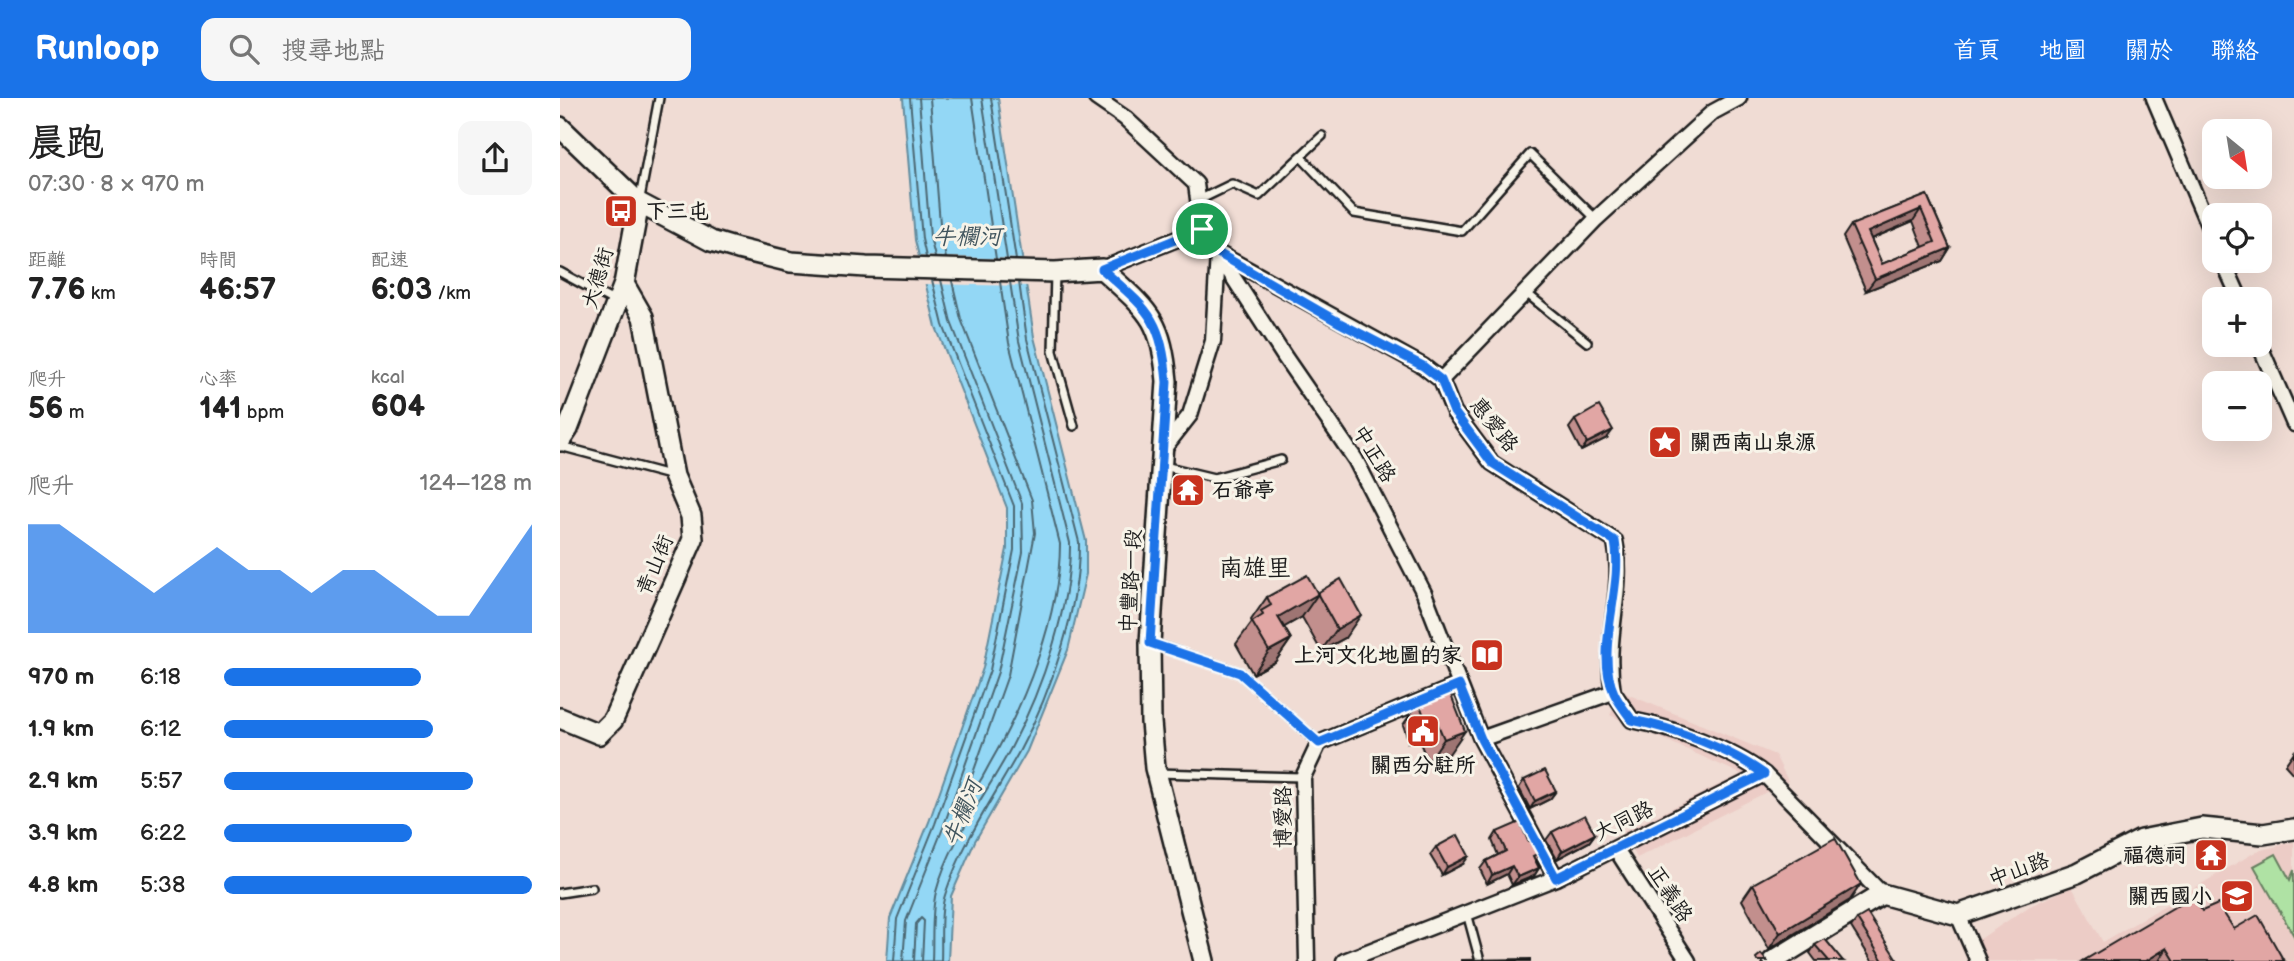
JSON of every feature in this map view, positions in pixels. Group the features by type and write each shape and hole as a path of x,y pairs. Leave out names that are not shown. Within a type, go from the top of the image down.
{"street":[{"name":"中正路","path":"1096,98 1125,118 1196,184 1202,229 1355,459 1424,593 1481,739 1556,878"},
{"path":"1160,459 1190,415 1213,341 1218,253 1340,323 1423,366 1441,380 1596,219 1713,111 1739,98"},
{"path":"2154,98 2202,211"},
{"path":"560,127 639,202 711,240 790,262 866,267 1055,272 1102,269 1202,229"},
{"name":"大德街","path":"561,438 625,284 639,202"},
{"name":"中豐路一段","path":"1102,269 1137,301 1157,326 1164,347 1167,382 1150,643 1151,722 1157,773 1204,961"},
{"name":"青山街","path":"560,718 599,734 613,720 693,539 691,516 674,476 643,317 625,284"},
{"path":"2265,357 2294,424"},
{"name":"惠愛路","path":"1441,380 1454,412 1492,463 1615,541 1619,562 1608,666 1613,692 1632,720 1659,725 1748,762 1764,774"},
{"path":"1319,743 1459,685"},
{"path":"1481,739 1613,692"},
{"name":"博愛路","path":"1307,961 1303,777 1319,743"},
{"path":"1764,774 1882,894 1958,915 1978,961"},
{"name":"大同路","path":"1344,961 1556,878 1764,774"},
{"name":"中山路","path":"1958,915 2077,873 2141,840 2202,828 2263,834 2294,829"},
{"name":"正義路","path":"1616,849 1688,961"},
{"path":"1773,961 1882,894"}],"lane":[{"path":"639,202 659,98"},
{"path":"1199,200 1231,184 1259,196 1322,136"},
{"path":"1300,157 1353,213 1462,230 1530,154 1596,219"},
{"path":"560,272 617,303"},
{"path":"1055,272 1053,351 1074,426"},
{"path":"1524,292 1587,342"},
{"path":"561,438 674,476"},
{"path":"1160,459 1214,478 1281,460"},
{"path":"1150,643 1240,673 1319,743"},
{"path":"1157,773 1303,777"},
{"path":"560,893 592,888"},
{"path":"1467,913 1480,961"}],"shaded area":[{"path":"1622,692 1775,755 1788,781 1637,858 1623,832 1741,774 1610,715"},
{"name":"關西國小","path":"2294,842 2294,961 1985,961 1974,943 2030,906 2072,887 2103,942 2257,851"}],"green space":[{"path":"2276,854 2290,880 2294,870 2294,936 2254,866"}],"water":[{"name":"牛欄河","path":"903,98 998,98 1034,337 1086,541 1086,574 1068,650 1027,751 975,841 951,896 948,961 887,961 890,918 929,822 983,668 1007,549 1007,508 936,327 915,240"}],"pier":[{"path":"915,256 1026,259 1030,286 922,284"}],"building":[{"path":"1927,195 1950,248 1875,279 1851,225","holes":["1921,209 1935,242 1882,264 1868,232"]},
{"path":"1599,406 1613,430 1587,443 1575,420"},
{"path":"1307,575 1318,594 1278,617 1291,639 1269,651 1252,622 1263,615 1261,611 1271,605 1267,597"},
{"path":"1341,579 1361,615 1337,629 1317,593"},
{"path":"1449,690 1465,731 1444,739 1434,715 1425,719 1419,702"},
{"path":"1545,770 1556,791 1535,801 1524,780"},
{"path":"1585,815 1595,834 1562,851 1552,832"},
{"path":"1520,822 1528,841 1535,841 1541,852 1533,856 1539,868 1518,877 1512,866 1492,875 1486,861 1506,851 1497,832"},
{"path":"1458,835 1469,856 1447,867 1436,847"},
{"path":"1835,838 1861,884 1780,933 1753,884"},
{"path":"2193,896 2202,911 2218,904 2234,929 2258,915 2284,961 2175,961 2167,948 2146,961 2083,961"},
{"path":"1867,913 1898,961 1883,961 1857,919"},
{"path":"1825,939 1843,961 1829,961 1815,945"},
{"path":"1761,954 1767,961 1757,961 1756,958"},
{"path":"1462,960 1530,961 1462,961"}],"place":[{"name":"下三屯","path":"621,211"},
{"name":"關西南山泉源","path":"1665,442"},
{"name":"石爺亭","path":"1188,490"},
{"name":"上河文化地圖的家","path":"1487,655"},
{"name":"關西分駐所","path":"1423,731"},
{"name":"福德祠","path":"2211,855"},
{"name":"關西國小","path":"2237,896"}],"district":[{"name":"南雄里","path":"1255,568"}],"route":[{"path":"1202,229 1218,253 1340,323 1423,366 1441,380 1454,412 1492,463 1615,541 1619,562 1608,666 1613,692 1632,720 1659,725 1748,762 1764,774 1556,878 1481,739 1459,685 1319,743 1240,673 1150,643 1167,382 1164,347 1157,326 1137,301 1102,269 1202,229"}]}
